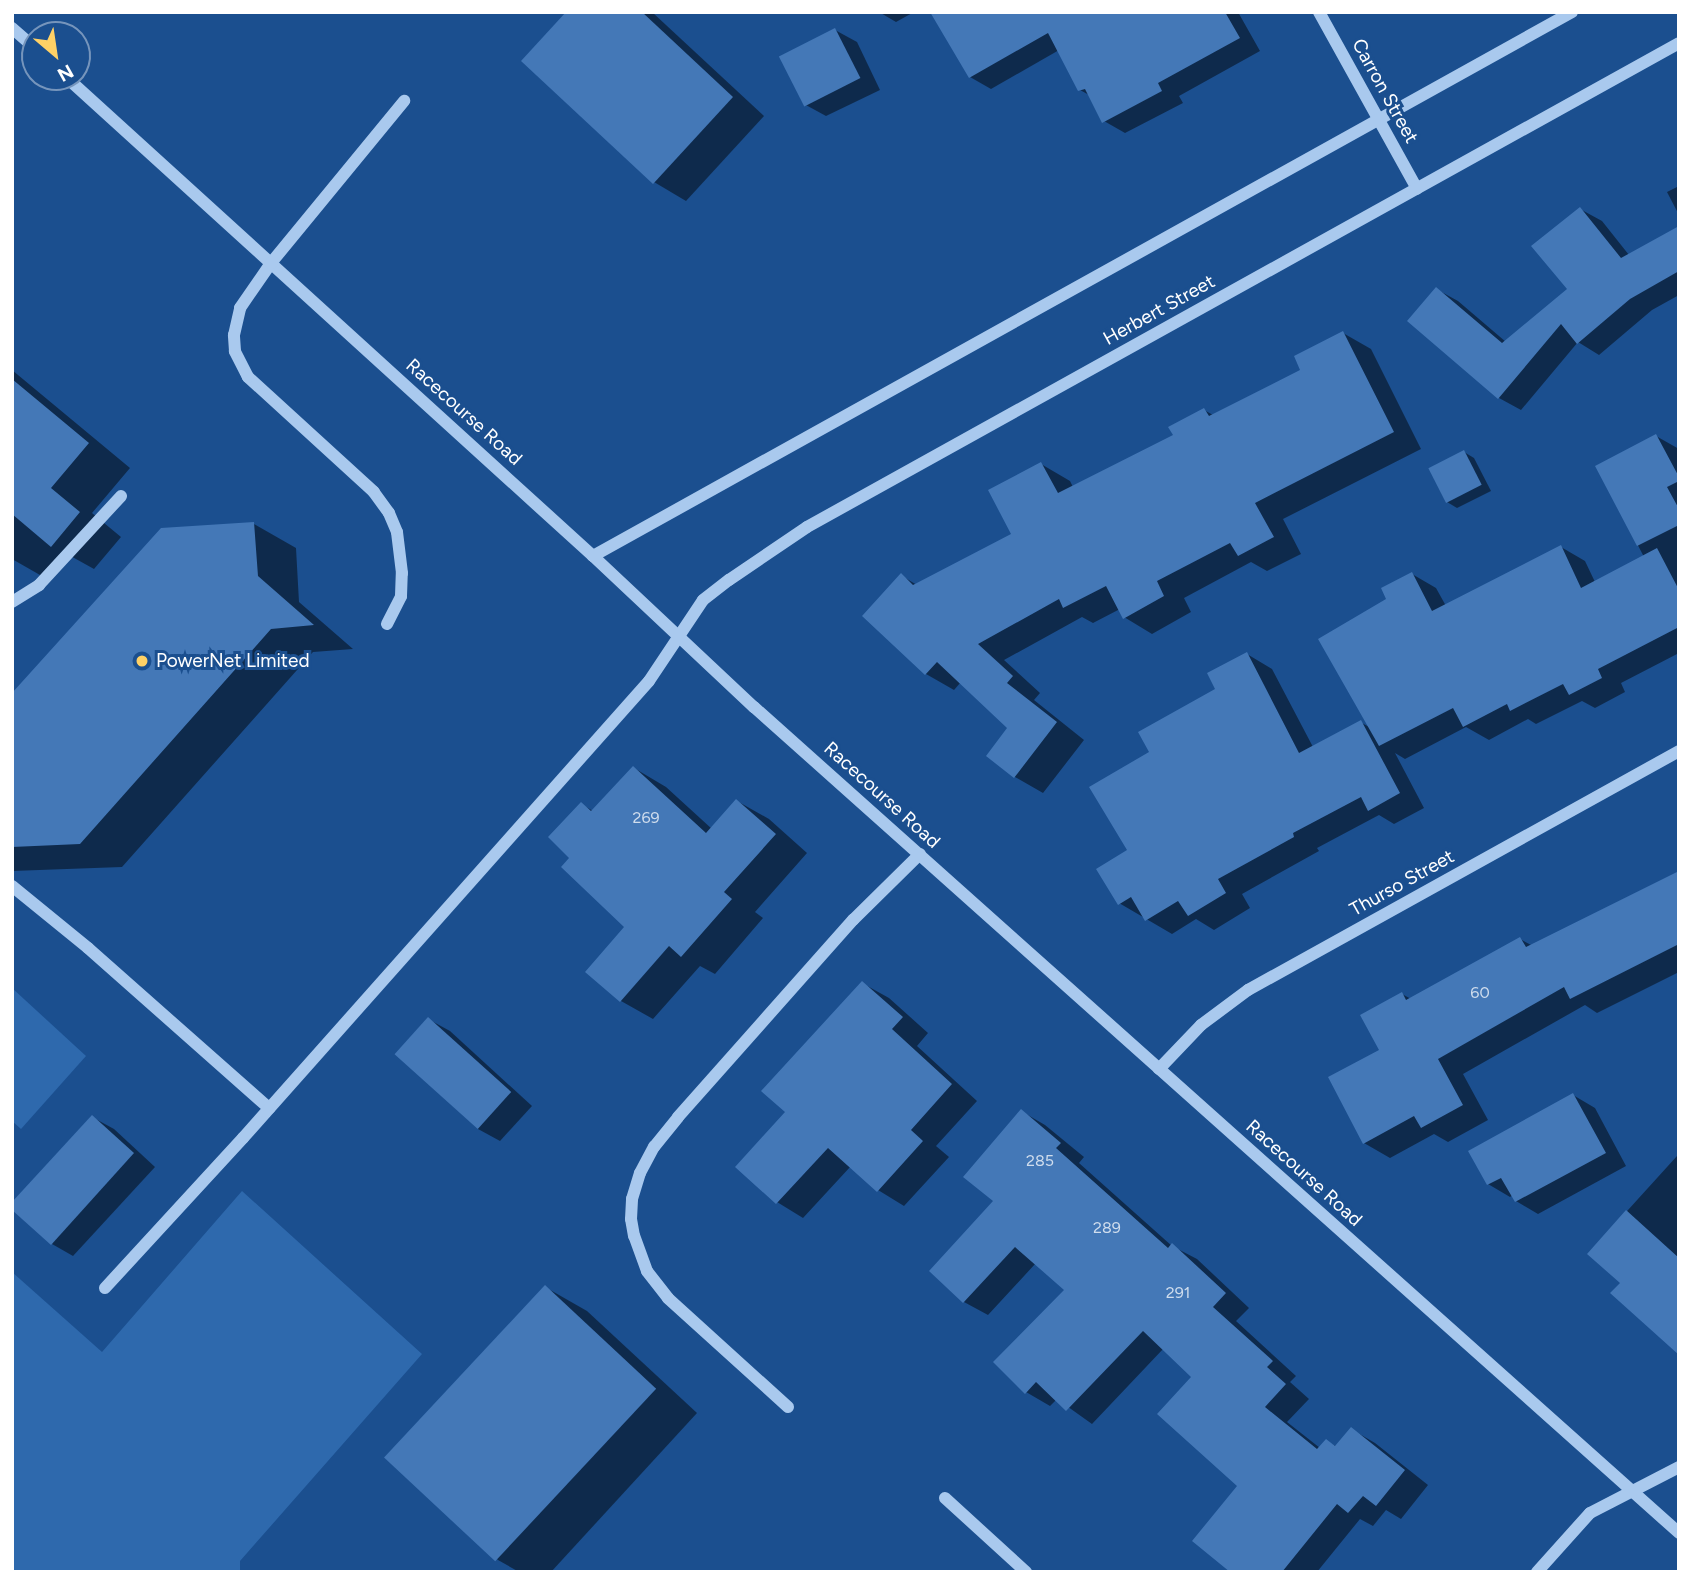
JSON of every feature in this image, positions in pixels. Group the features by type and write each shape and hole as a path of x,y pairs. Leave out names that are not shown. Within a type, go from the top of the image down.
{"street":[{"name":"Carron Street","path":"1319,12 1417,189"},
{"path":"593,556 1572,12"},
{"name":"Herbert Street","path":"105,1288 649,681 703,600 807,527 1679,43"},
{"name":"Racecourse Road","path":"81,91 679,637 1679,1533"},
{"path":"387,624 401,596 402,573 397,532 388,513 374,492 248,377 235,351 234,335 240,308 271,263 404,101"},
{"path":"12,602 39,585 121,496"},
{"name":"Thurso Street","path":"1159,1069 1201,1025 1248,990 1679,751"},
{"path":"788,1407 668,1298 647,1271 634,1236 632,1199 640,1173 654,1147 678,1117 853,920 920,854"},
{"path":"12,886 108,965 269,1108"},
{"path":"1537,1572 1590,1513 1679,1467"},
{"path":"944,1498 1026,1572"}],"shaded area":[{"path":"12,988 86,1056 21,1129 12,1121"},
{"path":"242,1191 422,1354 240,1561 240,1572 12,1572 12,1272 102,1352"}],"building":[{"path":"566,12 642,12 733,97 653,184 521,61"},
{"path":"930,12 1225,12 1240,38 1158,83 1162,91 1102,123 1085,89 1078,91 1048,33 969,78"},
{"path":"835,28 860,78 804,106 779,57"},
{"path":"1580,207 1621,258 1679,226 1679,271 1630,299 1577,344 1561,324 1498,399 1407,321 1436,287 1502,343 1567,289 1531,246"},
{"path":"1343,331 1394,432 1255,503 1274,537 1238,556 1230,543 1157,581 1164,596 1123,619 1106,586 1063,608 1059,599 978,644 1013,676 1007,683 1057,722 1014,778 986,756 1007,728 937,662 925,675 862,616 901,573 913,585 1011,534 988,490 1041,462 1058,493 1173,435 1168,427 1204,408 1209,416 1300,370 1294,356"},
{"path":"12,379 89,443 51,488 80,512 51,547 12,514"},
{"path":"1656,434 1679,477 1679,481 1667,487 1679,509 1679,525 1637,546 1595,466"},
{"path":"1464,450 1482,485 1446,503 1428,468"},
{"name":"PowerNet Limited","path":"254,522 258,576 314,625 271,629 80,844 12,847 12,693 161,528"},
{"path":"1561,545 1581,588 1657,548 1679,590 1679,627 1598,669 1602,678 1569,695 1563,684 1510,711 1507,704 1463,727 1453,708 1379,746 1318,639 1386,599 1381,588 1412,572 1432,611"},
{"path":"1247,652 1299,753 1361,720 1400,793 1368,811 1361,797 1293,833 1294,837 1218,879 1226,893 1188,916 1178,901 1145,921 1131,897 1118,905 1096,869 1127,850 1089,787 1149,752 1138,732 1215,689 1207,673"},
{"path":"633,766 706,833 736,799 776,834 724,892 732,899 681,957 669,946 620,1002 585,972 624,927 561,867 569,858 548,837 581,802 591,811"},
{"path":"1679,871 1679,944 1570,999 1564,987 1438,1059 1463,1105 1421,1128 1414,1116 1363,1144 1328,1077 1379,1050 1360,1015 1402,992 1406,1000 1520,937 1526,947"},
{"path":"862,981 903,1017 892,1029 952,1084 911,1130 923,1141 877,1192 828,1148 776,1204 735,1167 785,1112 761,1091"},
{"path":"428,1017 511,1092 478,1129 395,1054"},
{"path":"1573,1093 1606,1153 1515,1202 1501,1178 1487,1185 1468,1151"},
{"path":"1021,1109 1061,1143 1056,1148 1168,1248 1172,1243 1226,1293 1213,1307 1273,1361 1267,1367 1286,1384 1265,1407 1317,1449 1326,1439 1335,1446 1351,1427 1405,1470 1376,1506 1363,1496 1348,1513 1337,1504 1282,1572 1230,1572 1192,1541 1237,1486 1157,1414 1191,1377 1143,1331 1066,1411 1036,1382 1025,1394 993,1362 1064,1290 1015,1247 963,1303 929,1271 993,1201 963,1177"},
{"path":"92,1115 134,1153 51,1245 12,1210 12,1202"},
{"path":"1626,1210 1679,1258 1679,1355 1610,1293 1620,1283 1587,1254"},
{"path":"545,1285 656,1389 495,1561 384,1458"}],"place":[{"name":"PowerNet Limited","path":"142,661"}]}
